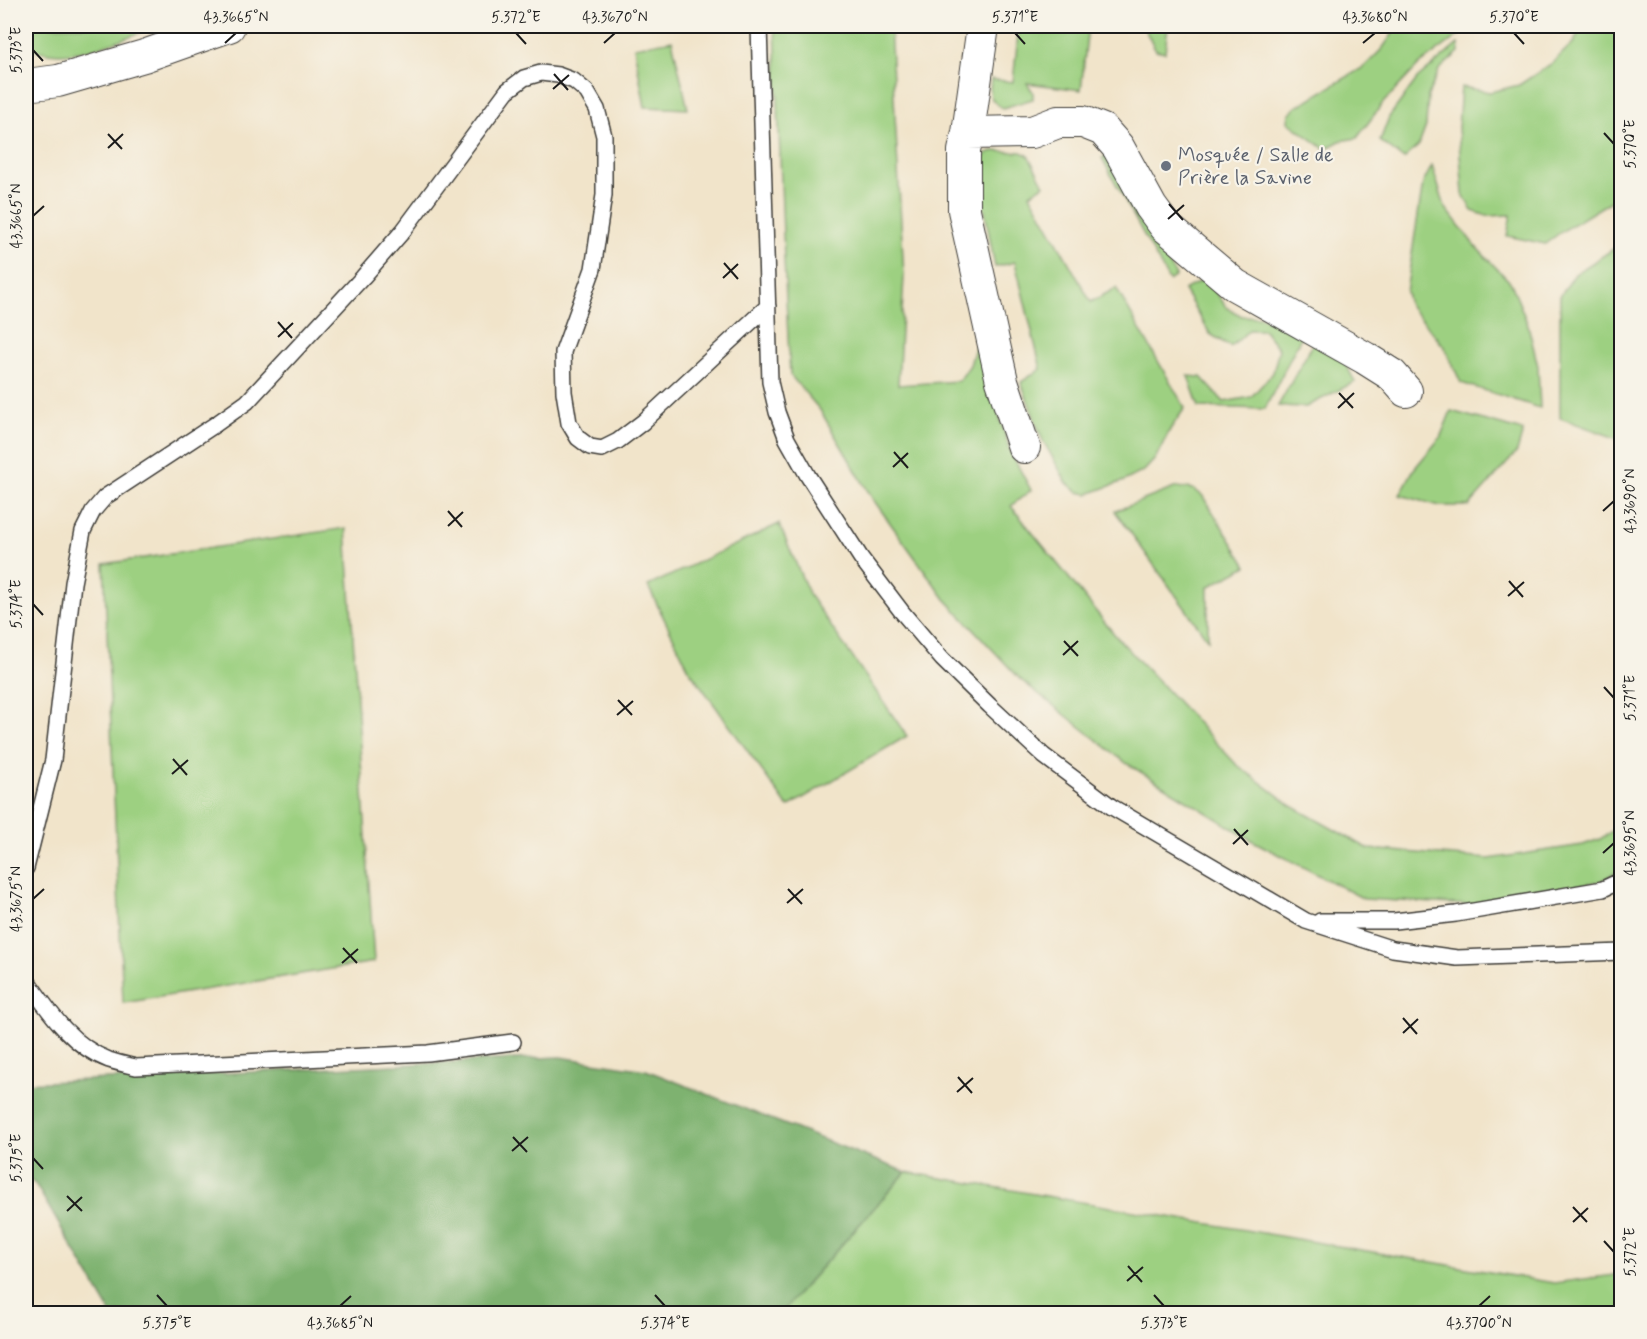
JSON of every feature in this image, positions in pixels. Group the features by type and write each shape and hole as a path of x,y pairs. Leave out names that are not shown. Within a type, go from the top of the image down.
{"street":[{"path":"26,85 58,81 144,56 229,26"},
{"path":"983,26 964,151 964,210 1002,381 1024,447"},
{"path":"26,69 58,81"},
{"path":"968,133 1032,132 1058,122 1083,122 1103,130 1118,147 1150,207 1166,226 1235,285 1365,358 1392,375 1406,392"}],"lane":[{"path":"759,26 770,382 777,412 787,439 808,476 861,558 942,659 1044,756 1112,807 1306,921 1393,949 1457,958 1622,952"},
{"path":"26,868 53,760 73,583 83,531 93,511 105,497 247,402 403,231 507,91 524,78 541,74 558,75 574,81 587,92 597,108 604,136 604,195 593,269 563,352 564,392 569,423 578,438 590,447 602,449 618,441 643,422 768,306"},
{"path":"1306,921 1394,921 1456,914 1603,889 1622,880"},
{"path":"26,980 58,1024 80,1043 107,1059 136,1067 428,1053 513,1042"}],"green space":[{"path":"26,26 157,26 91,49 56,54 40,51 26,44"},
{"path":"775,26 890,26 904,276 898,385 959,381 970,365 975,348 978,347 1010,451 1031,490 1011,506 1115,635 1236,764 1292,806 1369,849 1489,859 1583,845 1600,839 1621,825 1621,869 1601,881 1471,905 1364,899 1253,841 1126,763 1021,680 945,599 872,498 820,410 790,375"},
{"path":"1019,26 1088,26 1081,90 1027,83 1033,92 1033,99 1003,108 995,103 990,93 991,79 1013,82"},
{"path":"1143,26 1168,26 1165,52 1156,50"},
{"path":"1398,26 1471,26 1419,65 1383,103 1357,138 1340,141 1325,149 1288,122 1289,114 1296,107 1364,67 1382,49"},
{"path":"1582,26 1621,26 1621,195 1545,244 1507,236 1511,215 1487,216 1472,211 1463,194 1458,128 1461,87 1490,92 1519,85 1551,64 1574,42"},
{"path":"672,40 688,109 645,107 634,47"},
{"path":"1458,44 1459,52 1439,70 1428,96 1426,126 1419,145 1404,159 1380,141 1389,117 1417,79"},
{"path":"993,151 1021,152 1028,155 1044,185 1030,194 1091,302 1116,288 1185,408 1171,428 1155,459 1144,471 1088,494 1078,492 1067,483 1042,439 1021,382 1041,369 1015,262 995,267 984,207 982,159 987,153"},
{"path":"1109,154 1176,276 1169,281 1102,158"},
{"path":"1432,166 1445,207 1475,246 1511,283 1528,325 1538,366 1540,408 1461,383 1445,348 1409,306 1406,292 1423,183"},
{"path":"1621,244 1621,440 1560,418 1560,296 1575,274"},
{"path":"1206,278 1227,308 1242,316 1259,317 1285,324 1302,335 1265,409 1199,407 1188,376 1201,377 1224,402 1251,397 1273,373 1279,349 1264,330 1249,330 1231,347 1210,334 1184,290"},
{"path":"1315,340 1340,353 1355,382 1306,407 1278,406"},
{"path":"1451,411 1523,431 1517,452 1469,506 1440,506 1400,495 1414,469 1440,438"},
{"path":"1177,487 1193,489 1202,495 1247,566 1208,587 1208,640 1115,511"},
{"path":"779,524 810,596 907,736 788,807 690,671 648,586"},
{"path":"346,528 374,962 123,1003 104,564"},
{"path":"560,1057 646,1070 906,1172 780,1314 111,1313 36,1185 26,1177 26,1083"},
{"path":"906,1172 1554,1283 1622,1274 1621,1314 780,1314"}],"place":[{"name":"Mosquée / Salle de Prière la Savine","path":"1166,166"}]}
